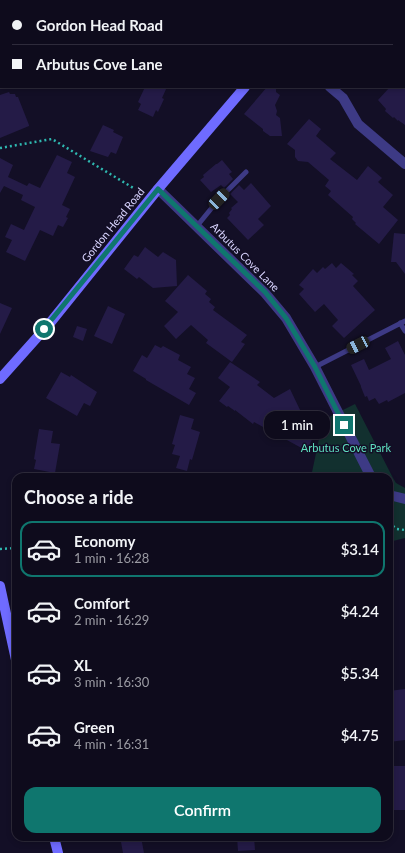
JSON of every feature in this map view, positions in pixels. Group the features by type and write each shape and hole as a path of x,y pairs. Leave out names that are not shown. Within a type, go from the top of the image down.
{"main road":[{"name":"Gordon Head Road","path":"0,379 50,322 158,189 245,88"},
{"path":"0,586 12,642"},
{"path":"55,841 58,853"}],"street":[{"path":"331,88 343,98 358,124 405,164"},
{"name":"Arbutus Cove Lane","path":"158,189 265,292 286,318 315,367 369,473"},
{"path":"393,496 405,500"}],"lane":[{"path":"196,226 219,199 246,172"},
{"path":"315,367 403,322 405,331"}],"path":[{"path":"0,148 52,139 136,190"},
{"path":"393,526 405,530"},
{"path":"0,549 12,548"}],"green space":[{"name":"Arbutus Cove Park","path":"355,404 390,473 312,473 323,420"},
{"name":"Arbutus Cove Park","path":"393,478 396,483 405,488 405,538 393,541"}],"building":[{"path":"145,88 167,88 162,98 164,99 158,112 156,110 153,117 138,110 141,104 138,102"},
{"path":"266,88 276,88 276,92 280,95 275,105 277,111 276,115 280,118 282,136 270,136 244,114"},
{"path":"389,88 405,88 405,125 385,111 386,109 378,100"},
{"path":"9,92 10,94 15,94 16,97 18,97 29,126 0,138 0,95"},
{"path":"309,119 321,129 316,136 336,153 330,159 357,180 368,166 382,178 378,182 393,195 383,207 398,220 379,244 355,224 356,223 352,219 353,217 328,195 331,191 325,186 329,180 308,162 298,161 295,157 295,150 287,144"},
{"path":"103,125 114,130 113,132 123,137 116,154 111,152 108,157 90,151"},
{"path":"57,155 72,162 67,173 75,177 62,205 70,209 66,217 68,218 63,227 58,225 53,236 40,230 25,261 6,252 12,240 5,237 11,224 24,230 35,207 21,200 23,195 4,186 0,193 0,158 13,165 8,177 27,186 29,183 40,188"},
{"path":"222,160 232,172 229,174 233,179 224,188 221,185 211,192 200,180 204,177 203,175"},
{"path":"251,183 271,206 258,219 264,225 248,240 227,218 230,215 229,213 232,209 231,208 238,202 230,194 239,185 244,190"},
{"path":"394,233 405,234 405,274 396,262 391,262"},
{"path":"145,247 158,257 163,252 176,260 177,286 153,288 139,277 137,279 124,269 134,255 138,257"},
{"path":"332,263 336,268 341,263 354,274 352,275 358,281 353,286 375,310 344,338 332,326 338,320 324,304 315,312 299,294 304,289 299,285 313,269 317,273 323,267 325,269"},
{"path":"188,275 207,291 205,294 211,299 209,302 215,307 213,310 247,335 241,342 245,344 232,362 206,343 208,340 191,325 176,339 164,326 178,312 165,301"},
{"path":"0,303 12,308 0,334"},
{"path":"108,306 125,314 112,344 94,336"},
{"path":"77,326 87,329 83,341 73,337"},
{"path":"398,341 405,355 405,393 388,402 387,400 379,404 375,398 369,401 367,396 365,397 351,365 364,359 369,370 391,359 385,348"},
{"path":"155,345 161,348 163,346 180,355 178,360 191,367 187,374 195,378 189,389 196,393 189,405 133,371 142,355 147,358"},
{"path":"230,362 260,382 257,385 274,398 290,389 313,437 307,451 254,422 253,424 235,410 228,406 227,407 219,401 230,387 218,378"},
{"path":"61,372 70,377 71,375 97,392 90,406 84,403 77,416 46,398"},
{"path":"180,415 194,419 191,429 200,432 192,460 190,459 187,471 176,468 180,456 172,454 175,445 172,444"},
{"path":"39,429 53,431 51,443 60,444 55,473 34,469 36,460 34,459"},
{"path":"405,689 405,740 393,742 393,690"},
{"path":"393,766 405,766 405,810 393,810"},
{"path":"142,841 144,853 123,853 121,842"},
{"path":"237,841 254,841 255,850 238,851"}],"route":[{"path":"44,329 158,189 265,292 286,318 315,367 344,425"}]}
